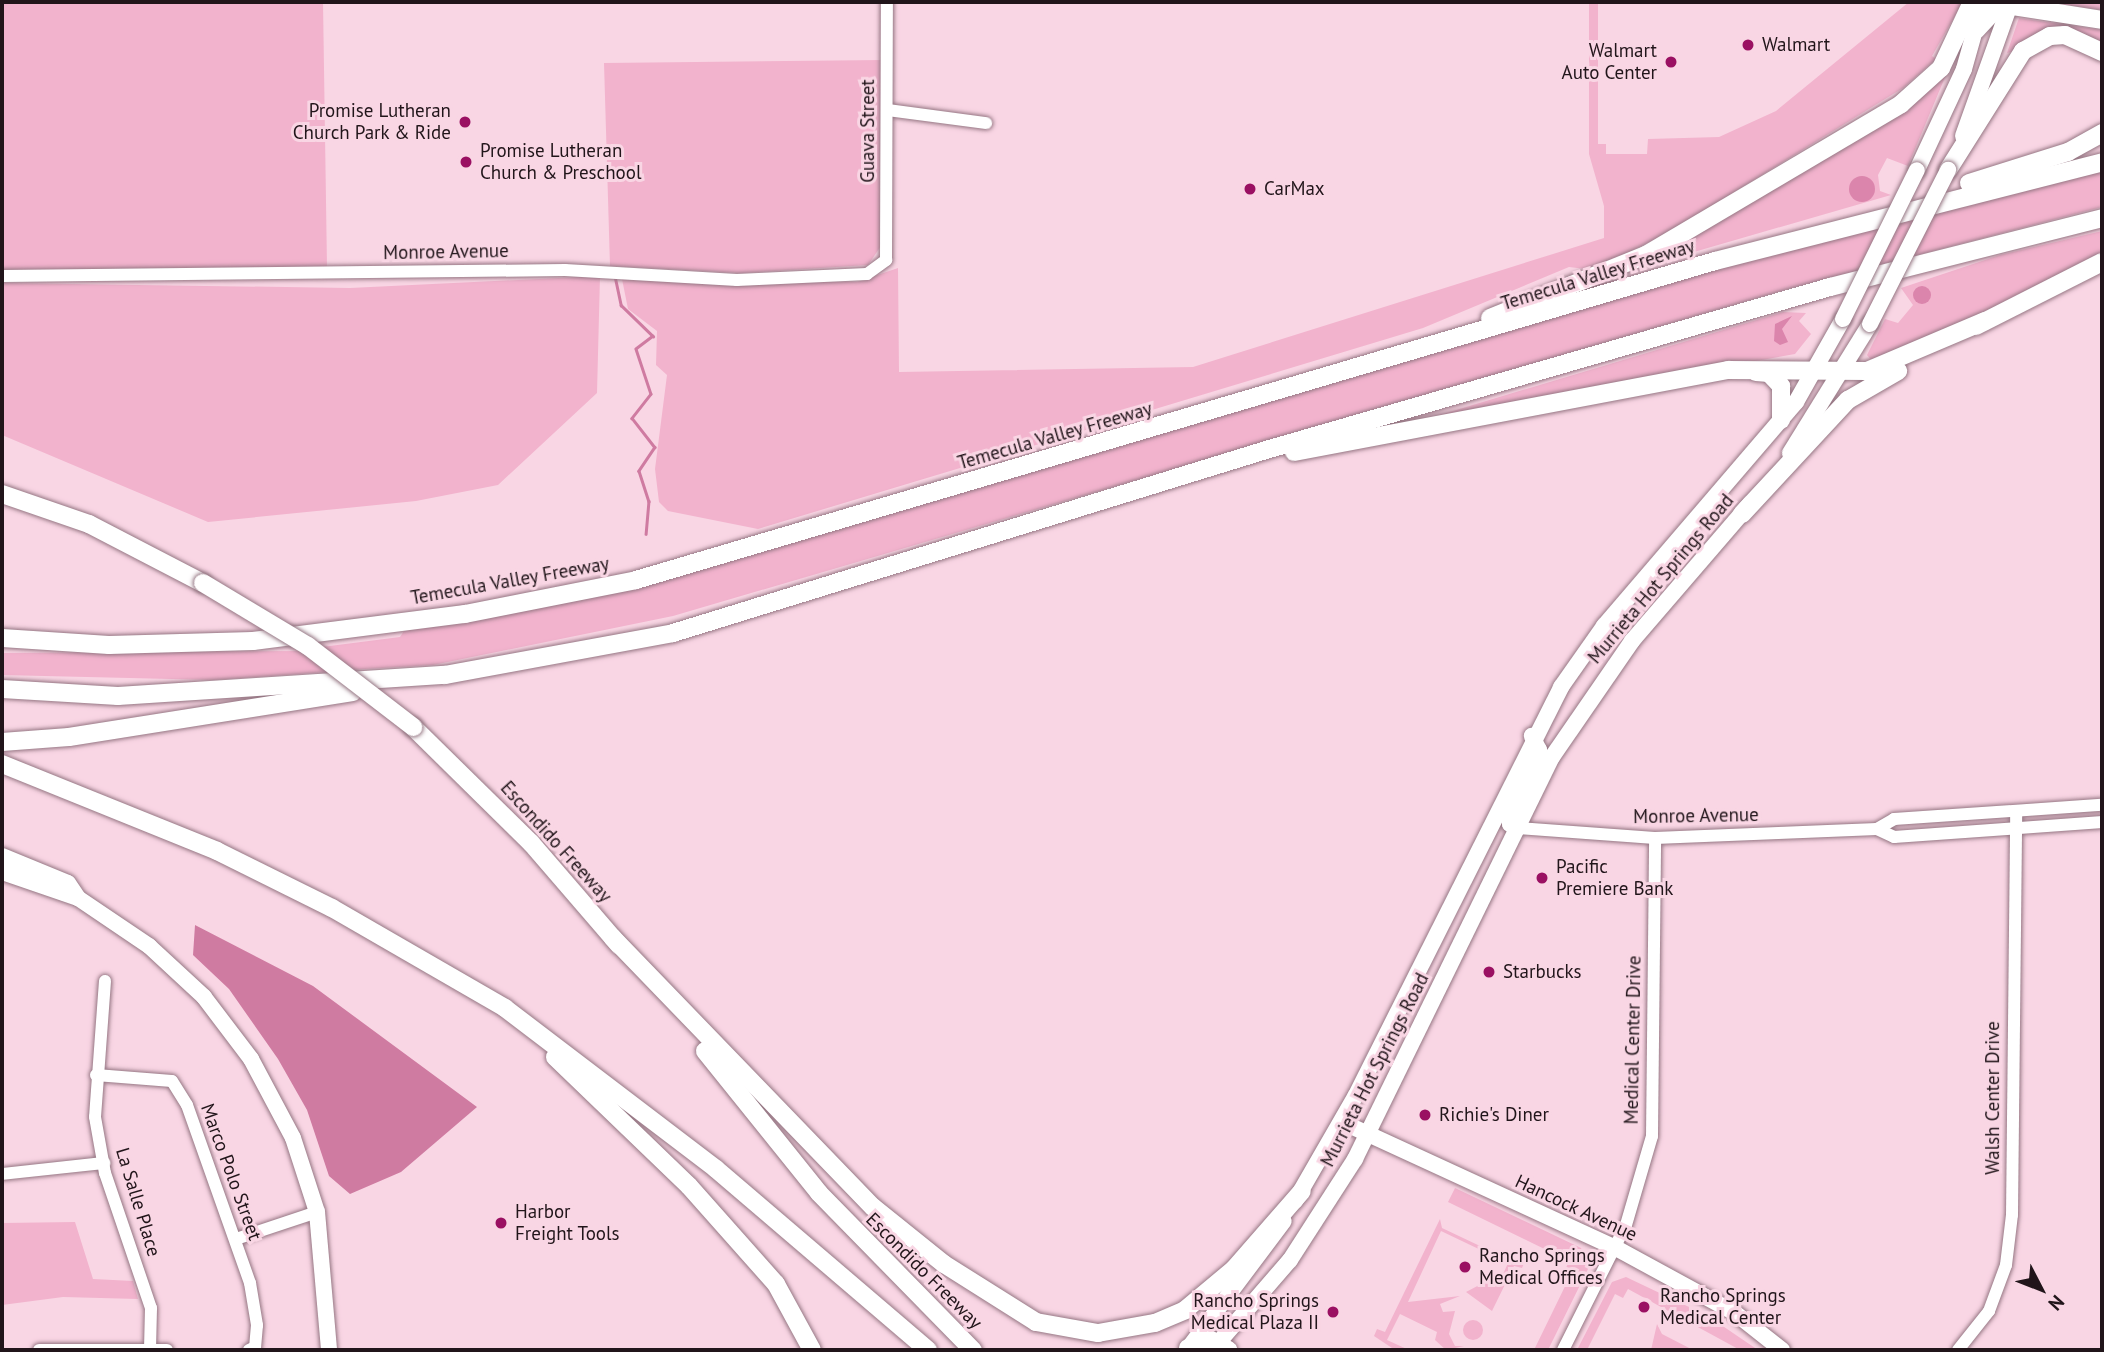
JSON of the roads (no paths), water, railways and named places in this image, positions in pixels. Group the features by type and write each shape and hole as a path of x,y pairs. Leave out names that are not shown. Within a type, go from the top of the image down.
{"highway":[{"path":"1308,384 1580,285 1708,220 1901,104 1941,68 1972,2"},
{"path":"1976,30 1992,8 2010,3 2102,20"},
{"path":"1948,170 2023,51 2050,36 2065,35 2102,52"},
{"path":"1715,261 2053,157 2102,134"},
{"name":"Temecula Valley Freeway","path":"2,638 109,645 253,641 478,611 636,580 1308,384 1715,261 2102,162"},
{"path":"2,742 69,737 445,675 673,633 1266,450 1830,287 2102,218"},
{"path":"1266,450 1293,453 1728,370 1844,373 1882,368 1985,321 2102,262"},
{"path":"1742,514 1848,401 1985,321"},
{"path":"1728,370 1776,379 1784,396 1781,420"},
{"name":"Escondido Freeway","path":"2,494 89,524 203,583 308,646 413,727 522,833 612,937 819,1193 973,1350"},
{"path":"2,690 118,696 445,675"},
{"path":"2,764 217,851 332,908 505,1008 716,1169 928,1350"},
{"path":"612,937 873,1207 944,1264 1036,1322 1098,1333 1155,1323 1185,1310 1234,1269 1302,1191"},
{"path":"505,1008 689,1186 776,1284 812,1350"},
{"path":"1187,1349 1220,1348"}],"main road":[{"name":"Murrieta Hot Springs Road","path":"1187,1349 1302,1191 1342,1122 1532,736 1604,626 1781,420 1817,371 1917,170 1976,30 1983,2"},
{"name":"Murrieta Hot Springs Road","path":"1220,1348 1290,1260 1368,1134 1552,757 1624,651 1742,514 1844,373 1948,170 1987,80 2010,3"},
{"path":"1518,828 1510,824 1510,809 1539,750 1532,736"},
{"path":"2,856 68,883 78,898"},
{"path":"2,864 46,873"},
{"path":"2,872 78,898 149,946 225,1023 282,1115 317,1212 329,1350"},
{"name":"Hancock Avenue","path":"1342,1122 1614,1247 1735,1313 1782,1350"}],"street":[{"name":"Guava Street","path":"886,260 887,2"},
{"path":"888,110 986,123"},
{"name":"Monroe Avenue","path":"2,276 565,270 737,280 867,274 886,260"},
{"name":"Monroe Avenue","path":"1877,829 1894,819 2016,813 2102,805"},
{"name":"Walsh Center Drive","path":"1958,1350 1989,1311 2006,1265 2012,1215 2016,813"},
{"name":"Monroe Avenue","path":"1518,828 1654,838 1877,829 1894,837 2015,832 2102,822"},
{"name":"Medical Center Drive","path":"1563,1350 1638,1193 1651,1136 1654,838"},
{"name":"La Salle Place","path":"105,981 96,1075 104,1163 151,1308 150,1349"},
{"name":"Marco Polo Street","path":"96,1075 172,1081 208,1156 236,1239 257,1325 256,1347 249,1350"},
{"path":"2,1174 104,1163"},
{"path":"236,1239 317,1212"},
{"path":"40,1350 167,1350"}],"waterway":[{"path":"615,276 621,305 653,336 636,349 651,394 632,418 655,447 639,471 649,501 646,534"}],"place":[{"name":"Walmart","path":"1748,45"},
{"name":"Walmart Auto Center","path":"1671,62"},
{"name":"Promise Lutheran Church Park & Ride","path":"465,122"},
{"name":"Promise Lutheran Church & Preschool","path":"466,162"},
{"name":"CarMax","path":"1250,189"},
{"name":"Pacific Premiere Bank","path":"1542,878"},
{"name":"Starbucks","path":"1489,972"},
{"name":"Richie's Diner","path":"1425,1115"},
{"name":"Harbor Freight Tools","path":"501,1223"},
{"name":"Rancho Springs Medical Offices","path":"1465,1267"},
{"name":"Rancho Springs Medical Center","path":"1644,1307"},
{"name":"Rancho Springs Medical Plaza II","path":"1333,1312"}]}
